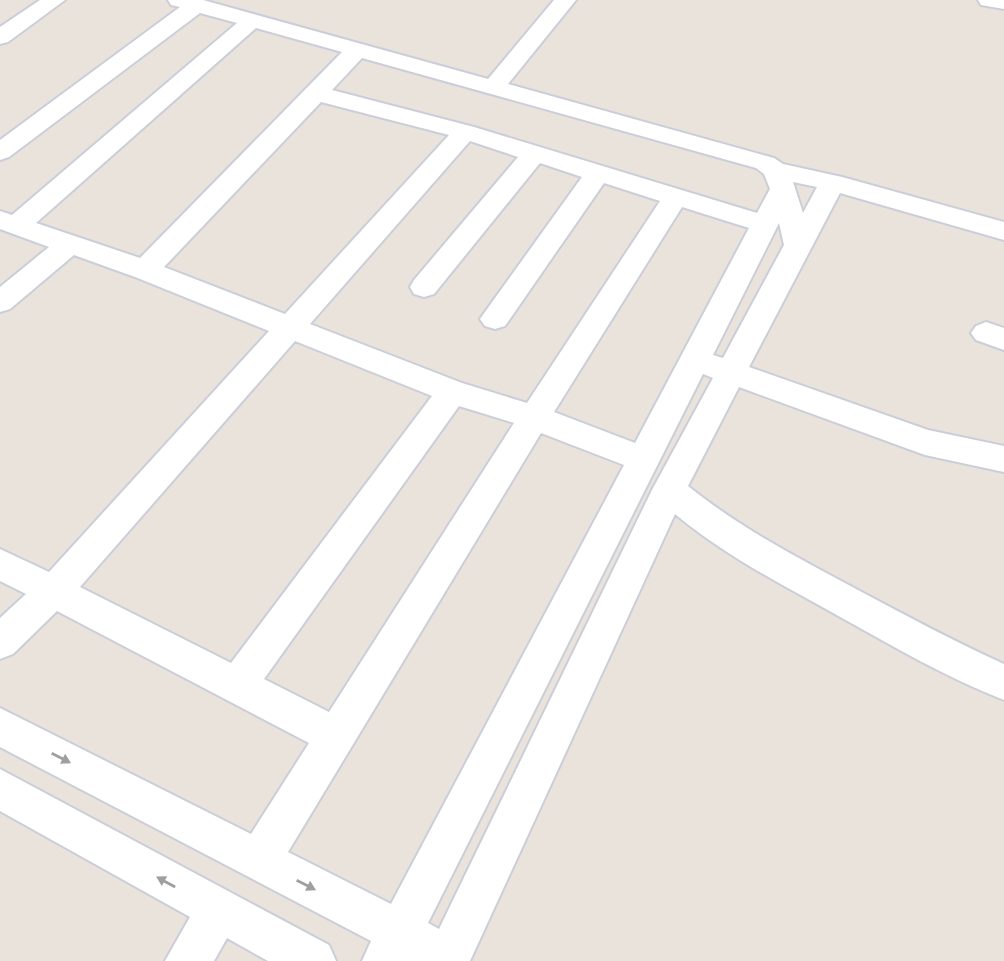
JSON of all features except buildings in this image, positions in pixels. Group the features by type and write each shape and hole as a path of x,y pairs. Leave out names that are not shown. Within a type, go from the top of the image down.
{"street":[{"path":"0,37 54,0"},
{"path":"494,86 565,0"},
{"path":"989,0 1004,3"},
{"path":"0,152 188,3 359,48 765,163 779,179 798,245"},
{"path":"8,223 253,20"},
{"path":"145,270 359,48"},
{"path":"315,93 465,132 764,224"},
{"path":"0,642 54,591 465,132"},
{"path":"425,287 534,154"},
{"path":"495,319 598,173"},
{"path":"779,179 833,183 1004,231"},
{"path":"391,947 764,224 779,179"},
{"path":"0,727 259,860 391,947 448,959 669,490 833,183"},
{"path":"259,860 534,417 675,197"},
{"path":"8,223 145,270 452,392 534,417 643,459"},
{"path":"0,302 69,244"},
{"path":"694,360 925,442 1004,459"},
{"path":"237,685 452,392"},
{"path":"669,490 713,526 786,569 949,657 1004,682"},
{"path":"0,564 336,736"},
{"path":"0,789 313,961"},
{"path":"448,835 493,863"},
{"path":"188,961 219,911"}]}
